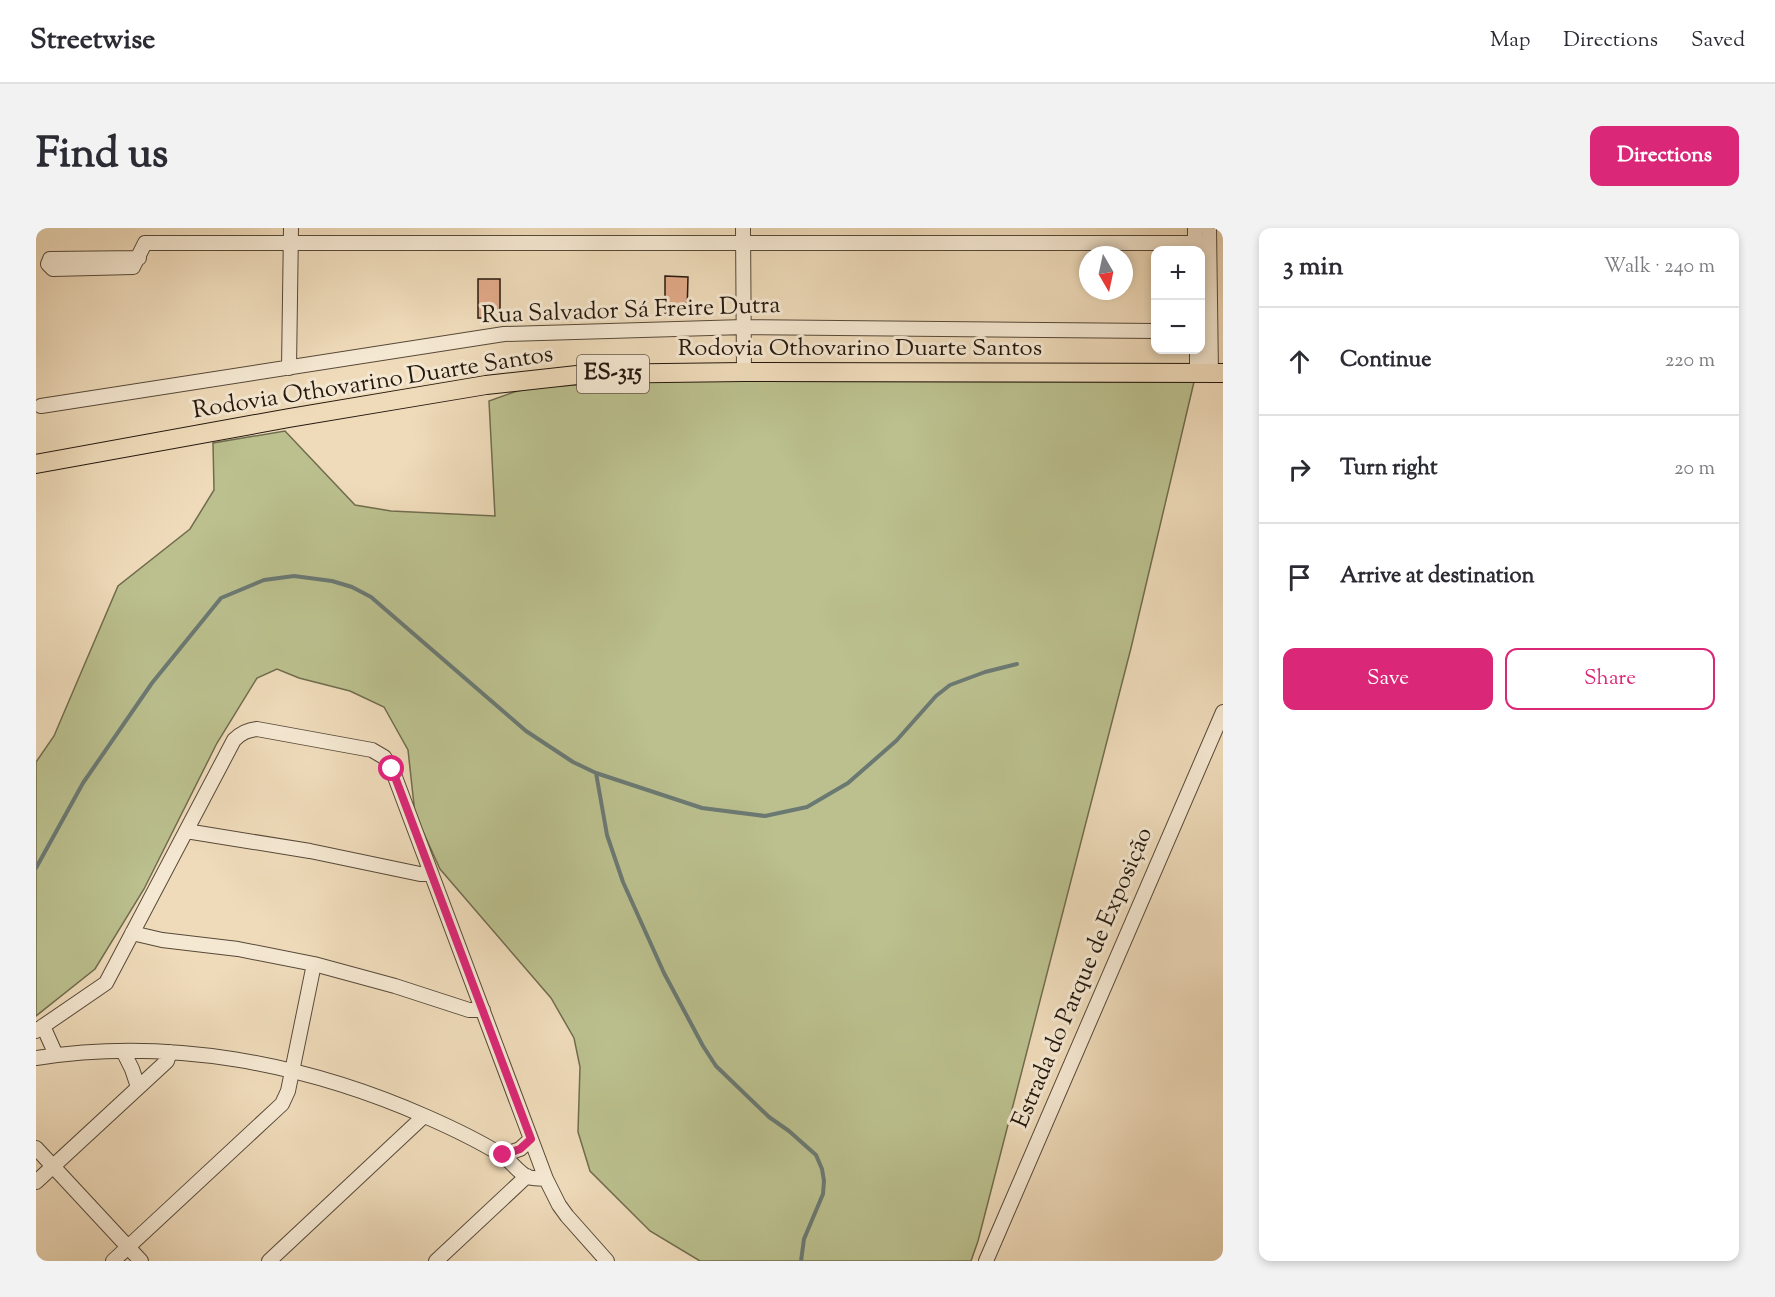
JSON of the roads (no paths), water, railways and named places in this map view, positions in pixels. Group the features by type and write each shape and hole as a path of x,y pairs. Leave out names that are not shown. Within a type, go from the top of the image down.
{"main road":[{"name":"Rodovia Othovarino Duarte Santos","path":"36,464 486,385 586,374 1210,373"}],"street":[{"path":"290,368 291,228"},
{"path":"743,228 744,372"},
{"path":"1195,228 1199,246"},
{"path":"1199,246 1209,228"},
{"path":"139,258 50,259 48,264 53,269 133,267 139,258 145,243 1199,246"},
{"name":"Rua Salvador Sá Freire Dutra","path":"40,406 504,334 744,327 1151,331"},
{"path":"1205,332 1210,373"},
{"path":"1199,354 1210,373"},
{"name":"Estrada do Parque de Exposição","path":"986,1261 1223,712"},
{"path":"56,1055 40,1028 106,982 234,740 244,732 257,729 372,750 384,757 392,769 546,1179 559,1205 602,1259"},
{"path":"186,831 310,851 420,874 431,874"},
{"path":"132,933 162,940 238,950 314,964 395,986 469,1010 483,1010"},
{"path":"113,1261 282,1104 288,1091 314,964"},
{"path":"36,1058 123,1051 170,1052 225,1058 291,1070 359,1091 424,1116 503,1155 527,1176 546,1179"},
{"path":"123,1051 138,1088"},
{"path":"36,1182 167,1060 170,1052"},
{"path":"269,1261 424,1116"},
{"path":"503,1155 520,1149 531,1139"},
{"path":"36,1148 141,1261"},
{"path":"436,1261 527,1176"}],"waterway":[{"path":"36,868 83,783 152,683 221,598 264,580 294,576 332,581 352,587 371,597 526,731 573,762 596,773 702,808 765,816 807,807 848,783 896,741 936,696 950,685 985,672 1017,664"},
{"path":"596,773 607,835 623,882 664,973 703,1046 716,1066 769,1117 816,1155 822,1169 823,1194 804,1239 801,1261"}]}
